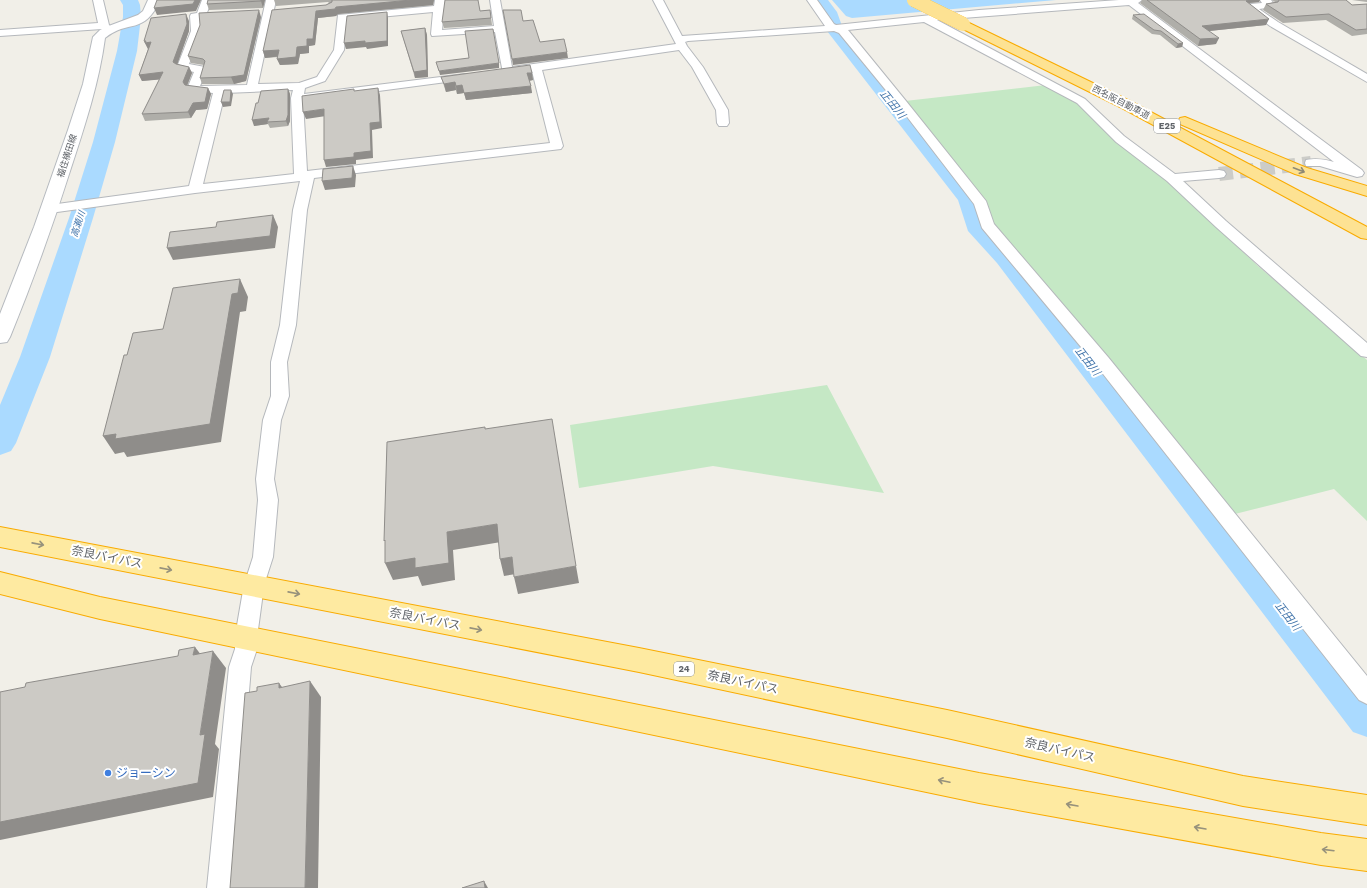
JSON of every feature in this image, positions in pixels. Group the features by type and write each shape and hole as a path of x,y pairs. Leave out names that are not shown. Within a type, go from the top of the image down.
{"highway":[{"name":"西名阪自動車道","path":"914,0 1125,99 1367,234"},
{"name":"西名阪自動車道","path":"933,0 979,22 1125,99 1367,221"},
{"path":"1125,99 1318,178 1367,191"},
{"path":"1125,99 1314,211 1367,248"},
{"name":"奈良バイパス","path":"0,537 693,671 955,726 1243,791 1367,810"},
{"path":"0,583 100,608 979,788 1321,849 1367,854"}],"main road":[{"path":"106,28 143,18 148,14 154,0"},
{"name":"福住横田線","path":"0,337 56,208 96,60 99,37 106,28"}],"street":[{"path":"0,33 106,28 98,0"},
{"path":"207,0 183,67 201,69 193,89 220,90 252,88 298,92 476,76"},
{"path":"252,88 271,0"},
{"path":"495,0 500,29 503,72 680,43 711,36 836,28 1133,1 1362,174"},
{"path":"658,0 680,43 698,67 722,110 723,123"},
{"path":"812,0 830,26 843,31 902,103 981,204 987,225 1102,361 1367,693"},
{"path":"1266,0 1270,5 1250,7 1274,24 1367,80"},
{"path":"330,18 342,17 367,11 439,4 436,34 500,29"},
{"path":"182,19 202,15"},
{"path":"298,92 321,79 334,60 339,50 342,17"},
{"path":"143,18 158,20"},
{"path":"926,19 1081,100 1120,139 1172,178 1221,224 1367,352"},
{"path":"56,208 195,189 557,146 536,67"},
{"path":"195,189 220,90"},
{"path":"220,888 223,836 239,675 246,649 246,637 254,586 263,557 268,500 265,479 272,420 280,396 279,362 288,326 305,176 298,92"},
{"path":"1311,163 1320,162 1362,174"},
{"path":"1172,178 1219,174"}],"green space":[{"path":"1046,85 1077,103 1107,133 1164,178 1258,266 1367,360 1367,521 1334,489 1227,516 1000,238 905,101"},
{"path":"827,385 884,493 713,466 579,488 570,425"}],"water":[{"path":"832,0 1056,0 852,18 846,16"}],"building":[{"path":"157,0 195,0 193,4 154,8"},
{"path":"208,0 261,0 261,1 207,4"},
{"path":"332,0 411,0 336,7 335,9 316,11 313,39 307,39 307,46 297,47 296,57 277,59 279,50 263,51 272,10 326,5 332,2"},
{"path":"445,0 478,0 480,11 490,10 491,18 442,22"},
{"path":"1147,0 1248,0 1246,1 1269,19 1202,26 1219,38 1200,39"},
{"path":"1279,0 1346,0 1352,5 1367,4 1367,29 1356,30 1329,14 1286,17 1266,4 1278,2"},
{"path":"259,10 244,75 200,78 205,61 203,59 188,56 200,25 199,13"},
{"path":"503,10 521,10 523,21 533,20 540,42 564,39 567,52 512,59"},
{"path":"387,12 387,41 344,43 347,16"},
{"path":"186,14 187,24 173,62 189,67 183,82 185,85 208,88 205,102 193,103 188,112 142,114 163,72 139,75 151,42 145,43 146,41 144,41 151,18"},
{"path":"1144,14 1183,43 1178,44 1161,31 1154,30 1133,15"},
{"path":"425,28 427,70 414,72 401,31"},
{"path":"493,29 499,63 439,71 436,62 469,58 465,31"},
{"path":"530,65 532,73 527,73 531,86 464,93 462,85 456,86 455,82 444,84 441,77"},
{"path":"378,88 380,122 370,123 371,151 354,153 354,157 324,160 324,109 303,112 302,96 354,89 354,91"},
{"path":"288,89 288,115 286,121 267,122 269,118 252,120 256,103 258,103 261,91"},
{"path":"224,90 231,90 230,102 221,102"},
{"path":"353,166 352,178 322,181 323,169"},
{"path":"273,215 270,236 167,248 170,232 216,227 217,222"},
{"path":"240,279 238,293 232,294 210,424 115,439 116,434 103,436 124,355 127,355 133,333 163,329 173,288"},
{"path":"552,419 576,566 514,577 512,557 500,559 497,524 447,532 449,563 415,568 415,558 385,563 385,540 384,541 387,442 485,427 485,429"},
{"name":"ジョーシン","path":"195,647 193,655 213,651 200,735 205,734 198,783 0,822 0,692 25,687 26,683 178,656 179,650"},
{"path":"310,681 305,888 230,888 245,693 257,691 257,687 279,683 279,688"},
{"path":"484,881 485,888 462,888"}],"waterway":[{"name":"高瀬川","path":"0,443 35,357 81,218 104,142 127,51 132,17 129,0"},
{"name":"正田川","path":"819,0 828,12 833,27 855,56 970,199 981,231 1006,257 1367,718"}],"tunnel":[{"path":"1219,174 1311,163"}],"place":[{"name":"ジョーシン","path":"108,773"}]}
